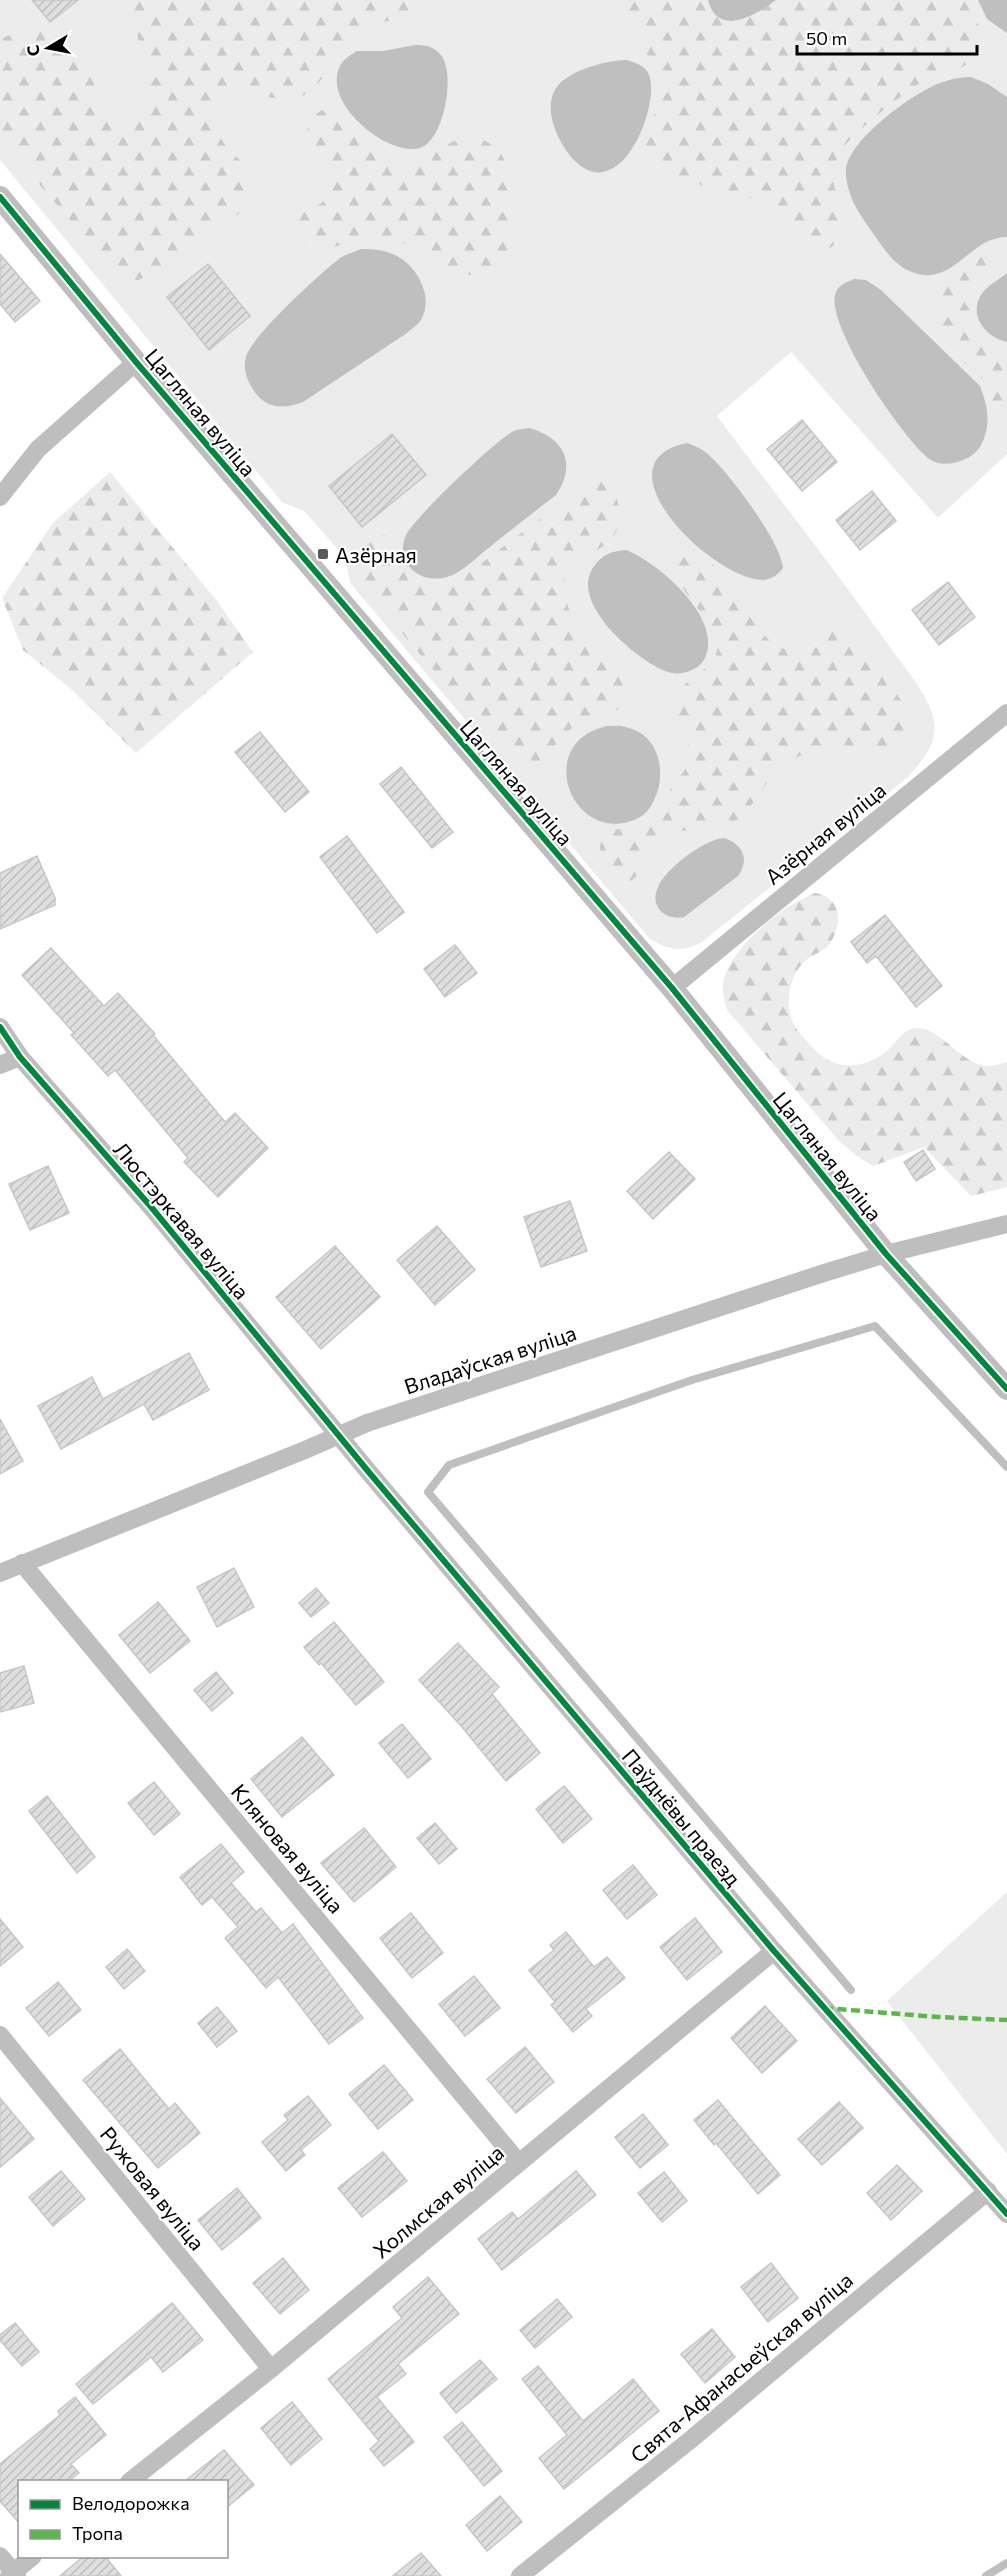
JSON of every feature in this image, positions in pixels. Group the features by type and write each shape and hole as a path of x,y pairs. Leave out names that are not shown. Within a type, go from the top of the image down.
{"street":[{"name":"Цагляная вуліца","path":"0,197 136,362 672,988 886,1254 1007,1389"},
{"path":"0,497 38,448 136,362"},
{"name":"Азёрная вуліца","path":"672,988 1007,713"},
{"name":"Люстэркавая вуліца","path":"0,1028 20,1057 159,1216 338,1435"},
{"path":"0,1065 20,1057"},
{"name":"Владаўская вуліца","path":"0,1573 367,1423 886,1254 1007,1224"},
{"name":"Паўднёвы праезд","path":"338,1435 774,1951 1007,2214"},
{"name":"Кляновая вуліца","path":"22,1563 519,2163"},
{"name":"Холмская вуліца","path":"130,2480 272,2369 774,1951"},
{"name":"Ружовая вуліца","path":"0,2035 272,2369"},
{"name":"Свята-Афанасьеўская вуліца","path":"520,2576 689,2441 987,2191"},
{"path":"0,2556 13,2575 31,2558"}],"green space":[{"path":"0,0 1007,0 1007,454 938,518 791,352 717,416 845,586 914,680 926,700 931,710 935,729 931,745 908,777 702,942 688,948 675,949 649,938 350,583 345,557 304,511 282,502 0,160"},
{"path":"132,0 428,0 405,15 359,31 344,47 318,84 302,96 281,99 238,90 223,93 217,105 216,124 219,136 248,170 252,180 251,198 237,215 201,235 139,280 128,279 114,272 0,138 0,39 22,31 48,32 72,44 83,57 101,102 107,111 116,117 144,118 151,101 148,77 131,11"},
{"path":"620,0 967,0 979,29 979,48 968,63 958,69 932,77 899,98 854,135 845,146 837,157 833,170 841,227 839,237 835,244 827,249 819,250 810,246 777,213 760,201 712,190 667,172 652,162 645,149 657,104 656,78 646,51"},
{"path":"325,109 343,118 371,152 379,159 389,163 414,162 447,144 470,138 485,141 494,147 503,157 506,167 512,229 511,247 501,265 493,270 473,275 452,273 431,263 392,238 363,238 326,249 314,248 303,241 296,231 298,219 325,200 330,189 328,171 308,132 310,120"},
{"path":"984,253 997,255 1001,258 1002,263 996,273 972,293 970,315 977,330 987,342 1007,349 1007,425 998,416 984,381 948,345 940,330 937,316 940,290 947,278 957,268"},
{"path":"110,472 217,601 253,652 136,753 70,688 23,650 2,598 53,523"},
{"path":"594,481 603,482 614,493 619,508 619,522 611,540 568,567 565,576 565,596 576,625 582,633 613,660 624,681 624,696 616,711 576,725 543,758 527,763 515,759 500,749 375,601 358,570 358,553 366,537 385,535 393,545 399,564 412,579 428,585 447,583 465,576 576,491"},
{"path":"686,554 702,558 716,567 757,627 768,639 782,648 803,649 833,629 852,630 903,703 908,721 908,739 898,752 890,755 839,745 823,747 801,755 781,768 769,780 738,819 719,827 689,830 670,835 655,847 639,873 626,883 618,881 605,866 600,852 602,839 615,830 646,818 688,765 690,750 678,718 677,700 680,691 708,667 717,652 717,641 713,631 688,596 677,573 678,563"},
{"path":"815,893 824,895 835,905 838,919 835,934 829,945 805,961 792,980 789,1004 796,1028 822,1056 841,1065 871,1061 913,1028 928,1030 979,1064 991,1066 1007,1062 1007,1187 971,1196 924,1147 873,1166 857,1156 839,1141 727,1010 723,982 729,965 738,952 775,916"},
{"path":"1007,1892 1007,2154 887,2001"}],"shaded area":[{"path":"708,0 776,0 749,16 729,21 713,12"},
{"path":"978,0 1007,0 1007,33 987,19"},
{"path":"415,45 429,46 440,54 445,63 447,90 436,133 428,143 420,148 406,149 375,136 360,124 348,110 340,95 337,80 341,64 357,51 383,51"},
{"path":"626,60 641,66 648,73 651,86 650,104 644,125 635,145 622,161 608,171 592,171 574,160 561,142 552,120 552,97 557,87 565,79 579,71 602,63"},
{"path":"971,77 988,84 1007,97 1007,237 984,244 943,272 931,275 911,272 893,259 865,222 851,197 846,170 858,145 899,107 940,83 955,78"},
{"path":"361,249 389,252 405,261 417,275 425,293 426,302 421,320 407,333 303,402 291,406 279,406 262,400 247,378 245,362 251,347 273,320 318,277 340,258"},
{"path":"1007,273 1007,342 991,335 985,329 977,315 977,307 984,291"},
{"path":"854,279 866,280 881,290 980,386 988,416 986,432 980,447 971,456 950,464 931,460 919,449 886,407 853,354 841,328 835,307 837,290"},
{"path":"529,428 551,438 564,454 566,473 556,495 458,572 435,579 416,572 408,565 404,557 403,546 412,526 438,497 502,439 512,432"},
{"path":"687,443 700,448 711,457 765,526 774,542 783,568 775,576 764,580 742,575 717,562 692,542 671,519 657,495 652,473 661,454"},
{"path":"626,550 639,556 667,576 692,603 701,618 707,632 708,649 703,661 696,668 688,672 677,673 665,671 652,664 622,641 596,611 589,595 588,579 601,558"},
{"path":"607,726 621,726 637,731 654,747 658,758 660,781 652,804 642,816 628,822 607,823 590,816 576,803 568,786 566,768 572,750 585,735"},
{"path":"724,838 736,844 743,853 744,864 738,876 684,917 671,917 660,911 656,894 662,879 669,871 707,843"}],"building":[{"path":"32,0 78,0 50,22"},
{"path":"0,254 40,301 15,322 0,304"},
{"path":"208,264 250,316 209,350 167,297"},
{"path":"802,420 837,462 802,491 767,449"},
{"path":"392,434 426,475 362,527 329,486"},
{"path":"872,491 896,521 860,550 836,520"},
{"path":"948,582 975,617 939,645 912,610"},
{"path":"260,732 309,792 285,812 235,752"},
{"path":"401,767 453,832 432,848 380,784"},
{"path":"347,836 404,912 377,933 320,857"},
{"path":"37,856 55,898 55,905 0,929 0,873"},
{"path":"885,915 942,986 916,1007 876,956 867,963 851,942"},
{"path":"455,945 477,973 445,997 424,969"},
{"path":"51,948 104,1006 118,993 155,1034 153,1035 225,1122 235,1113 268,1148 218,1197 184,1162 188,1158 115,1070 108,1076 71,1035 74,1033 22,975"},
{"path":"923,1150 935,1169 916,1181 904,1162"},
{"path":"669,1152 695,1179 653,1219 627,1191"},
{"path":"48,1166 69,1213 30,1230 9,1184"},
{"path":"570,1201 587,1251 541,1267 524,1217"},
{"path":"437,1226 475,1270 435,1305 397,1260"},
{"path":"335,1246 380,1297 321,1349 276,1297"},
{"path":"189,1353 209,1390 153,1420 144,1404 61,1449 38,1406 92,1377 103,1399"},
{"path":"0,1419 23,1461 0,1474"},
{"path":"234,1568 254,1607 217,1627 197,1587"},
{"path":"316,1588 329,1603 311,1617 299,1603"},
{"path":"158,1602 190,1641 150,1673 119,1635"},
{"path":"334,1622 384,1682 356,1705 321,1663 319,1665 304,1647"},
{"path":"458,1643 499,1687 492,1694 540,1753 506,1781 462,1727 419,1680"},
{"path":"24,1666 34,1703 0,1712 0,1673"},
{"path":"216,1672 233,1693 212,1711 194,1690"},
{"path":"402,1724 431,1759 408,1778 379,1743"},
{"path":"302,1737 334,1775 282,1817 251,1779"},
{"path":"154,1782 180,1814 154,1835 128,1803"},
{"path":"564,1786 592,1819 563,1843 536,1809"},
{"path":"47,1796 95,1857 77,1873 29,1811"},
{"path":"435,1823 457,1849 439,1864 417,1838"},
{"path":"364,1828 396,1867 354,1902 321,1863"},
{"path":"221,1844 244,1872 231,1883 256,1912 261,1908 282,1933 293,1924 363,2018 329,2044 278,1977 266,1988 225,1938 238,1927 212,1897 202,1905 180,1877"},
{"path":"633,1865 657,1895 627,1919 603,1890"},
{"path":"411,1913 443,1953 412,1978 380,1938"},
{"path":"695,1918 722,1952 687,1980 660,1947"},
{"path":"0,1919 23,1947 0,1966"},
{"path":"566,1932 594,1967 607,1957 625,1978 586,2009 592,2016 573,2032 551,2005 555,2002 529,1970 554,1950 550,1945"},
{"path":"127,1949 145,1971 124,1989 106,1967"},
{"path":"474,1976 500,2008 465,2036 439,2004"},
{"path":"58,1982 81,2010 49,2036 26,2008"},
{"path":"765,2006 797,2041 762,2073 731,2038"},
{"path":"217,2007 237,2031 217,2047 198,2023"},
{"path":"525,2047 554,2082 516,2113 487,2079"},
{"path":"120,2049 169,2109 175,2103 200,2133 158,2168 83,2080"},
{"path":"384,2065 413,2100 378,2129 349,2094"},
{"path":"308,2096 331,2125 301,2150 305,2155 286,2171 262,2142 288,2120 284,2115"},
{"path":"0,2098 34,2139 0,2167"},
{"path":"718,2100 780,2175 758,2194 694,2120"},
{"path":"839,2102 863,2128 822,2165 798,2139"},
{"path":"643,2114 668,2145 640,2168 615,2137"},
{"path":"383,2152 407,2181 362,2217 338,2188"},
{"path":"897,2165 922,2191 891,2220 867,2193"},
{"path":"61,2171 85,2199 53,2226 29,2197"},
{"path":"576,2171 596,2195 502,2270 478,2239 512,2212 518,2219"},
{"path":"664,2172 687,2201 662,2222 638,2193"},
{"path":"237,2188 261,2218 222,2250 198,2220"},
{"path":"283,2258 309,2290 280,2314 253,2283"},
{"path":"771,2263 798,2298 768,2322 741,2287"},
{"path":"428,2277 459,2314 398,2364 406,2374 377,2397 414,2442 384,2466 370,2449 379,2441 328,2379 402,2318 393,2307"},
{"path":"557,2299 572,2317 535,2348 520,2330"},
{"path":"172,2303 203,2340 163,2372 151,2357 93,2404 76,2384"},
{"path":"15,2323 39,2352 22,2366 0,2340 0,2335"},
{"path":"712,2329 735,2357 705,2383 681,2354"},
{"path":"480,2360 497,2379 456,2413 440,2393"},
{"path":"538,2366 583,2421 633,2379 659,2411 564,2489 539,2458 567,2435 522,2379"},
{"path":"75,2397 106,2435 71,2464 79,2473 70,2480 18,2480 18,2522 0,2501 0,2464 60,2415 58,2411"},
{"path":"292,2402 322,2439 291,2465 261,2428"},
{"path":"462,2422 502,2471 484,2486 444,2437"},
{"path":"224,2450 254,2485 228,2506 228,2480 186,2480"},
{"path":"500,2496 522,2522 487,2551 466,2525"},
{"path":"421,2553 441,2576 393,2576"},
{"path":"82,2558 107,2558 121,2576 60,2576"}],"waterway":[{"path":"851,1990 428,1492 449,1465 692,1380 875,1326 1007,1467"},
{"path":"986,2576 1007,2563"}],"marked path":[{"path":"824,2008 1007,2020"}],"cycle path":[{"path":"0,197 136,362 672,988 886,1254 1007,1389"},
{"path":"0,1027 20,1057 152,1208 367,1470 774,1951 1007,2214"}],"place":[{"name":"Азёрная","path":"323,554"}]}
